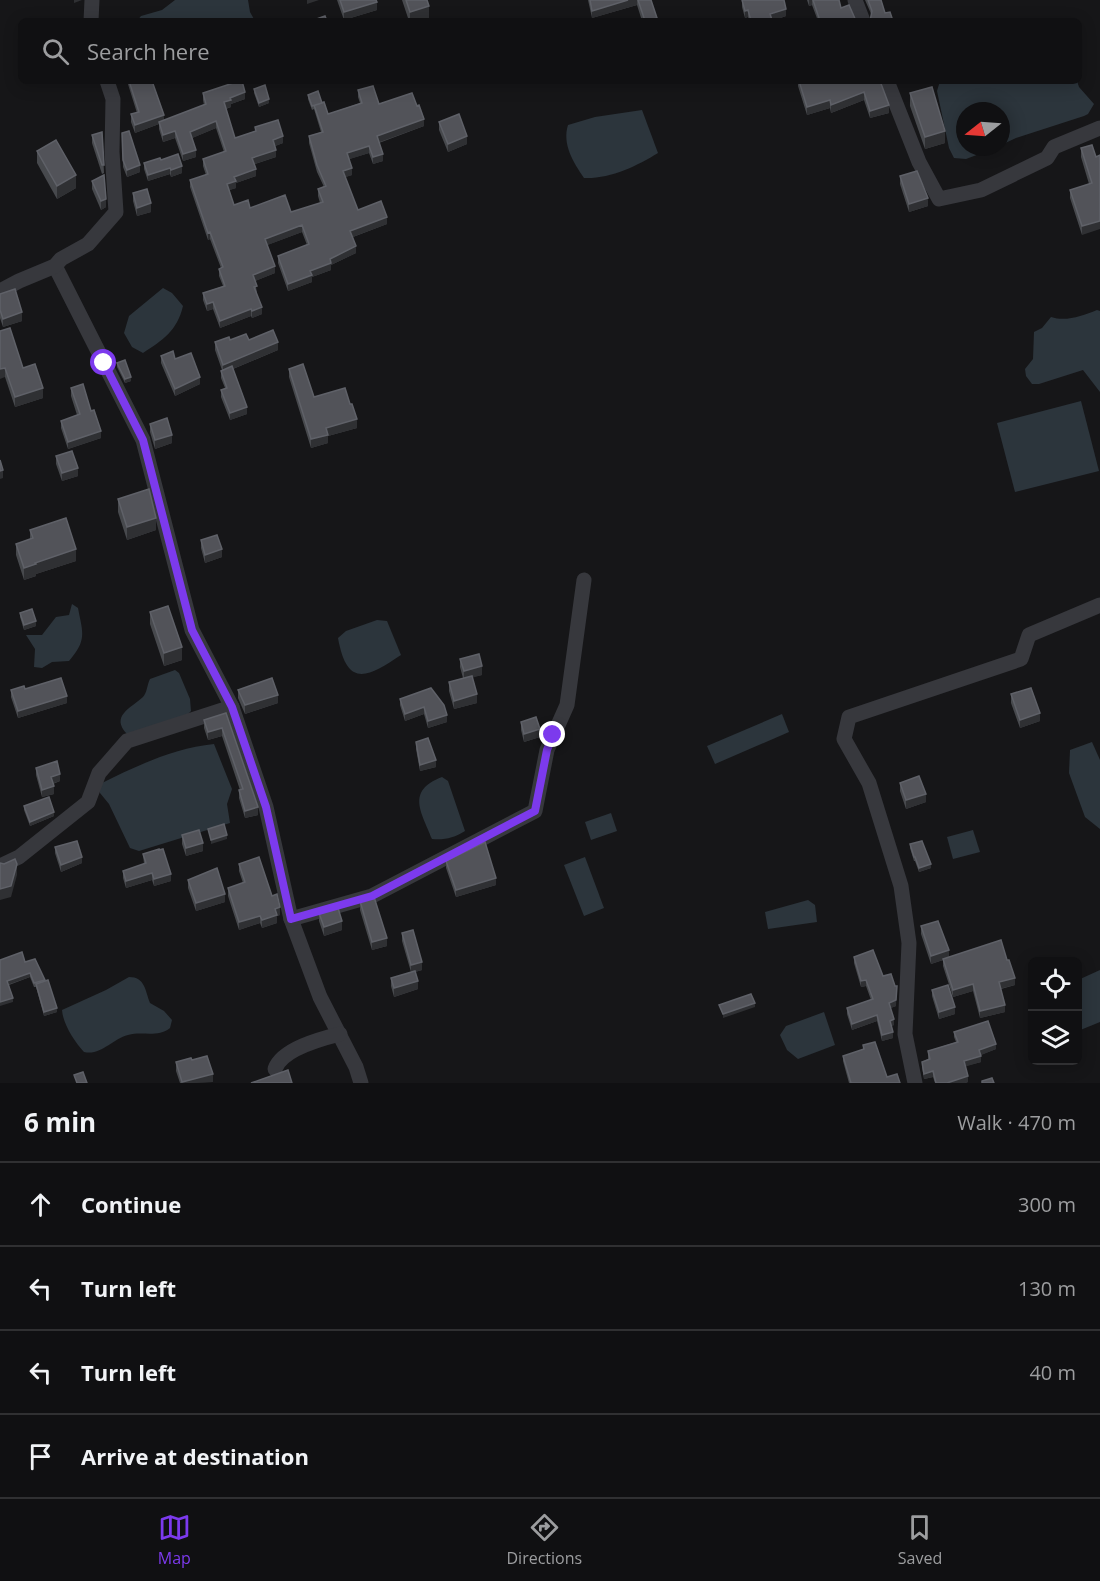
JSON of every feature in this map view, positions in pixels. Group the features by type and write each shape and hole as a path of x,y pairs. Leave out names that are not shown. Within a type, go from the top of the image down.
{"street":[{"path":"92,0 92,18"},
{"path":"855,0 862,18"},
{"path":"0,291 56,266 61,259 88,244 116,212 112,152 113,99 109,84"},
{"path":"888,84 919,162 939,199 981,190 1047,158 1054,147 1100,128"},
{"path":"56,266 143,440 192,630 232,707 266,807 291,919 320,997 356,1067 361,1083"},
{"path":"291,919 372,896 535,811 547,750 567,705 584,580"},
{"path":"915,1083 905,1034 909,943 901,886 869,783 844,739 849,717 1020,659 1029,635 1100,605"},
{"path":"0,867 19,857 88,802 99,772 127,741 232,707"},
{"path":"275,1069 278,1061 309,1043 340,1034"}],"shaded area":[{"path":"175,0 248,0 253,18 139,18 162,10"},
{"path":"939,84 1078,84 1094,104 1084,116 1010,141 1010,102 956,102 956,156 974,156 966,159 954,158 949,148 937,91"},
{"path":"642,110 658,153 623,171 584,178 568,146 566,139 568,125 595,117"},
{"path":"163,288 172,293 183,306 177,322 168,334 143,353 132,347 124,333 129,316"},
{"path":"1100,311 1100,392 1083,370 1039,384 1032,384 1026,376 1025,369 1033,359 1034,332 1042,328 1051,317 1068,319"},
{"path":"1081,401 1099,471 1015,492 997,423"},
{"path":"72,604 78,608 81,624 82,636 79,648 69,661 52,662 42,668 34,667 35,649 26,635 42,635 56,617 69,615"},
{"path":"377,620 387,621 401,655 369,673 353,672 342,654 338,638 346,631"},
{"path":"175,670 179,673 190,699 191,711 187,715 127,734 121,722 124,713 144,695 150,679"},
{"path":"782,714 789,732 715,764 707,746"},
{"path":"1092,742 1100,760 1100,829 1085,817 1069,773 1070,750"},
{"path":"214,744 232,789 227,804 230,823 139,851 130,848 109,804 100,793 100,784 141,764 184,749"},
{"path":"442,777 448,781 465,831 449,838 432,839 421,811 420,795 431,783"},
{"path":"611,813 617,831 591,840 585,822"},
{"path":"973,830 980,852 953,859 947,837"},
{"path":"585,857 604,908 584,916 564,865"},
{"path":"808,900 815,905 817,922 768,929 765,912"},
{"path":"1100,970 1100,1022 1082,1029 1082,1011 1082,978"},
{"path":"129,977 141,982 150,1003 164,1011 172,1020 170,1028 155,1034 128,1035 96,1052 84,1052 76,1043 64,1021 62,1010"},
{"path":"824,1012 835,1045 798,1059 787,1050 780,1035 786,1026"}],"building":[{"path":"340,0 376,0 377,2 344,12"},
{"path":"406,0 427,0 429,6 410,12"},
{"path":"590,0 628,0 592,11"},
{"path":"638,0 651,0 657,18 644,18"},
{"path":"742,0 784,0 786,9 770,14 771,18 750,18 748,10 745,11"},
{"path":"813,0 839,0 841,8 849,5 855,18 819,18"},
{"path":"868,0 881,0 885,13 890,12 892,18 871,18 872,11"},
{"path":"130,84 153,84 164,115 135,125 131,114 139,112"},
{"path":"230,84 243,84 245,92 224,102 235,138 256,131 255,127 278,120 283,136 273,140 276,150 252,158 256,169 234,177 236,181 227,184 234,205 248,200 250,208 285,195 291,212 323,202 318,189 326,186 309,136 323,132 314,105 324,102 328,114 362,103 358,90 373,86 379,104 412,93 424,119 377,136 383,154 373,157 369,146 347,153 352,168 343,171 358,210 381,201 387,217 350,231 356,246 330,259 331,263 310,271 312,275 288,284 278,256 309,244 302,225 265,239 275,266 253,275 257,286 254,287 262,307 220,321 213,302 207,304 203,293 225,286 219,269 223,267 210,232 208,233 190,180 208,174 203,159 226,151 216,121 190,132 196,150 183,154 175,131 163,135 159,122 206,104 203,93"},
{"path":"800,84 881,84 889,105 870,111 864,92 831,105 830,100 807,107"},
{"path":"265,85 269,99 259,103 254,89"},
{"path":"932,87 945,131 925,137 910,93"},
{"path":"318,91 322,103 312,106 308,95"},
{"path":"459,114 467,136 448,144 439,122"},
{"path":"129,131 140,165 127,170 123,160 122,133"},
{"path":"102,132 104,165 102,165 92,135"},
{"path":"56,140 76,175 57,186 37,151"},
{"path":"1092,145 1096,157 1100,155 1100,221 1082,226 1070,190 1092,183 1081,148"},
{"path":"178,154 182,166 148,175 144,163"},
{"path":"917,171 928,198 909,204 900,176"},
{"path":"104,175 106,199 101,201 92,181"},
{"path":"147,189 151,203 137,208 133,193"},
{"path":"15,289 22,312 3,319 0,310 0,294"},
{"path":"10,328 23,368 35,364 43,388 15,397 5,368 0,369 0,331"},
{"path":"273,330 278,342 223,365 215,342 229,337 230,340 246,334 249,340"},
{"path":"173,351 175,359 191,353 200,377 175,389 161,356"},
{"path":"125,360 131,377 125,379 117,363"},
{"path":"303,364 314,397 345,388 357,419 326,428 328,435 311,439 289,369"},
{"path":"232,366 247,407 230,413 221,390 227,388 221,371"},
{"path":"83,384 91,411 94,410 101,431 68,442 61,421 80,414 71,388"},
{"path":"167,418 172,435 155,440 150,424"},
{"path":"72,451 78,468 62,473 56,456"},
{"path":"149,489 156,518 127,527 118,499"},
{"path":"66,518 76,549 24,568 16,544 33,538 30,530"},
{"path":"217,535 222,549 205,555 201,540"},
{"path":"168,606 182,647 164,653 150,612"},
{"path":"32,609 36,621 24,625 20,613"},
{"path":"479,654 482,666 464,671 460,659"},
{"path":"472,676 477,694 454,701 449,682"},
{"path":"61,678 67,696 18,711 11,690 24,686 25,689"},
{"path":"272,678 278,695 245,705 238,690"},
{"path":"431,688 444,705 447,715 428,721 424,707 405,714 400,699"},
{"path":"1031,688 1040,713 1020,720 1011,694"},
{"path":"226,713 258,807 245,811 239,790 243,789 222,728 208,732 204,720"},
{"path":"536,717 540,729 524,734 521,722"},
{"path":"428,738 436,760 420,765 416,742"},
{"path":"57,761 60,774 51,777 54,786 42,790 36,768"},
{"path":"919,776 926,794 906,800 900,783"},
{"path":"49,797 54,812 30,822 24,806"},
{"path":"224,824 227,835 211,840 208,829"},
{"path":"199,830 203,843 186,848 182,835"},
{"path":"77,841 82,857 61,865 55,847"},
{"path":"922,841 931,864 919,868 910,844"},
{"path":"485,842 496,878 456,890 446,861"},
{"path":"163,849 171,874 154,879 152,873 126,881 123,871 146,863 143,854"},
{"path":"259,857 272,896 277,894 280,907 275,909 277,915 262,920 260,916 239,922 228,888 245,882 239,864"},
{"path":"15,859 17,864 11,886 0,889 0,863 4,864"},
{"path":"217,868 225,894 196,903 188,880"},
{"path":"374,897 387,938 372,942 360,901"},
{"path":"338,908 342,921 324,927 319,913"},
{"path":"938,921 949,950 931,956 921,926"},
{"path":"413,930 422,962 411,965 402,933"},
{"path":"1001,940 1015,978 999,982 1005,1005 980,1011 973,984 953,990 943,959"},
{"path":"873,950 883,976 891,974 897,986 896,1000 889,1003 894,1019 890,1021 893,1032 882,1035 877,1015 852,1024 847,1008 873,999 866,980 861,981 854,957"},
{"path":"22,952 25,962 35,959 45,980 34,983 30,973 7,981 13,998 0,1002 0,960"},
{"path":"415,971 418,981 394,988 391,978"},
{"path":"48,980 57,1008 44,1012 36,984"},
{"path":"948,985 955,1007 939,1012 932,990"},
{"path":"751,994 755,1003 723,1014 719,1005"},
{"path":"988,1021 996,1044 979,1050 981,1056 964,1061 968,1076 947,1083 936,1083 933,1071 924,1074 922,1062 930,1059 928,1051 958,1042 954,1032"},
{"path":"875,1042 887,1077 897,1074 900,1083 851,1083 843,1056 864,1049 863,1045"},
{"path":"207,1056 213,1074 182,1082 176,1062"},
{"path":"288,1070 292,1083 251,1083"},
{"path":"83,1072 87,1083 77,1083 74,1075"},
{"path":"992,1078 994,1083 982,1083 982,1081"}],"route":[{"path":"104,363 143,440 192,630 232,707 266,807 291,919 372,896 535,811 547,750 553,735"}]}
